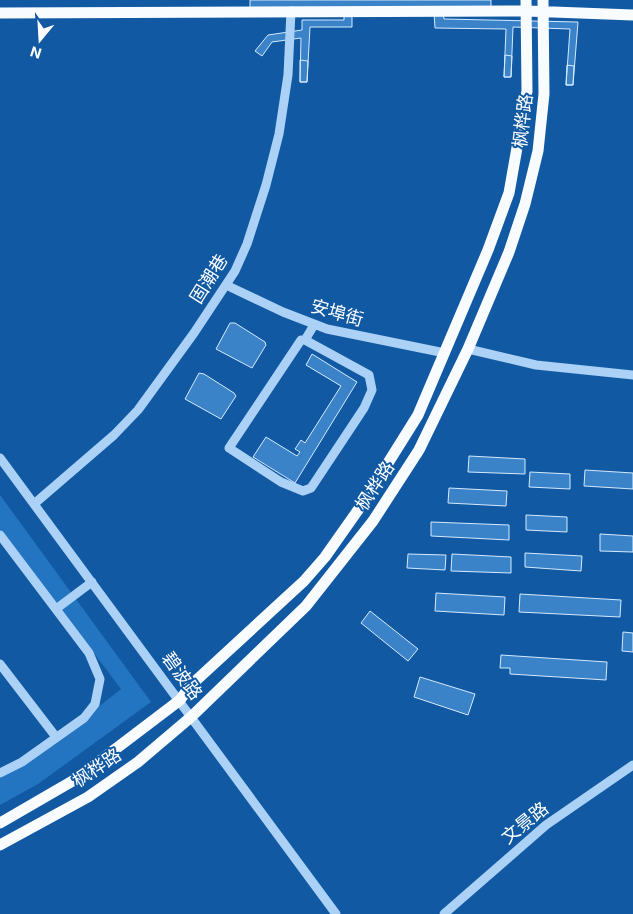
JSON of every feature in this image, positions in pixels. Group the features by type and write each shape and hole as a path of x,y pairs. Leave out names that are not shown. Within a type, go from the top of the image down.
{"main road":[{"name":"枫桦路","path":"0,845 88,797 138,762 191,717 306,606 342,563 373,521 419,450 468,349 509,252 525,204 538,151 544,94 542,0"},
{"name":"枫桦路","path":"0,823 76,779 180,700 190,686 304,581 325,557 362,503 418,415 509,193 527,91 527,6"},
{"path":"0,13 291,11 527,6 543,12 633,15"}],"street":[{"name":"固潮巷","path":"34,504 114,435 138,410 236,271 247,244 274,157 285,106 291,11"},
{"name":"安埠街","path":"226,286 314,324 345,334 445,353"},
{"path":"306,340 369,375 372,390 364,408 311,488 304,491 281,482 229,448 302,340 306,340 314,324"},
{"path":"468,349 536,365 633,375"},
{"name":"碧波路","path":"0,458 336,914"},
{"path":"0,535 89,653 100,679 96,704 84,718 22,762 0,773"},
{"path":"0,553 8,546"},
{"path":"56,609 92,582"},
{"path":"0,664 56,737"},
{"name":"文景路","path":"444,914 546,825 633,765"}],"shaded area":[{"path":"0,495 151,702 38,784 0,805 0,776 29,762 121,689 0,529"}],"building":[{"path":"250,0 491,0 491,14 443,12 444,19 578,22 573,85 566,85 570,29 513,27 511,77 504,77 506,29 435,28 434,12 352,12 352,27 310,27 307,82 300,82 301,38 272,42 262,56 255,51 268,35 302,30 302,20 344,20 344,12 250,14"},
{"path":"505,55 512,56 511,77 504,77"},
{"path":"300,60 308,61 307,82 300,82"},
{"path":"567,65 574,66 573,85 566,85"},
{"path":"230,323 235,323 265,342 266,345 252,368 216,349"},
{"path":"312,354 357,382 295,483 253,457 266,437 297,456 300,452 295,449 301,440 305,443 341,386 306,365"},
{"path":"199,373 204,374 236,396 221,419 185,399"},
{"path":"469,456 525,459 525,474 468,472"},
{"path":"585,470 633,473 633,489 584,486"},
{"path":"530,472 570,474 570,489 529,487"},
{"path":"449,488 507,491 506,506 448,503"},
{"path":"526,515 567,517 567,532 526,530"},
{"path":"431,522 509,525 509,540 431,536"},
{"path":"600,534 633,536 633,552 600,551"},
{"path":"525,553 582,556 581,571 525,567"},
{"path":"408,554 446,555 445,570 407,568"},
{"path":"452,554 511,557 511,573 451,571"},
{"path":"436,593 505,597 504,615 435,611"},
{"path":"520,594 621,600 620,617 519,612"},
{"path":"370,611 418,649 408,661 361,623"},
{"path":"623,632 633,633 633,652 622,651"},
{"path":"501,655 607,662 606,680 510,674 510,668 500,668"},
{"path":"420,677 475,694 468,715 414,697"}]}
